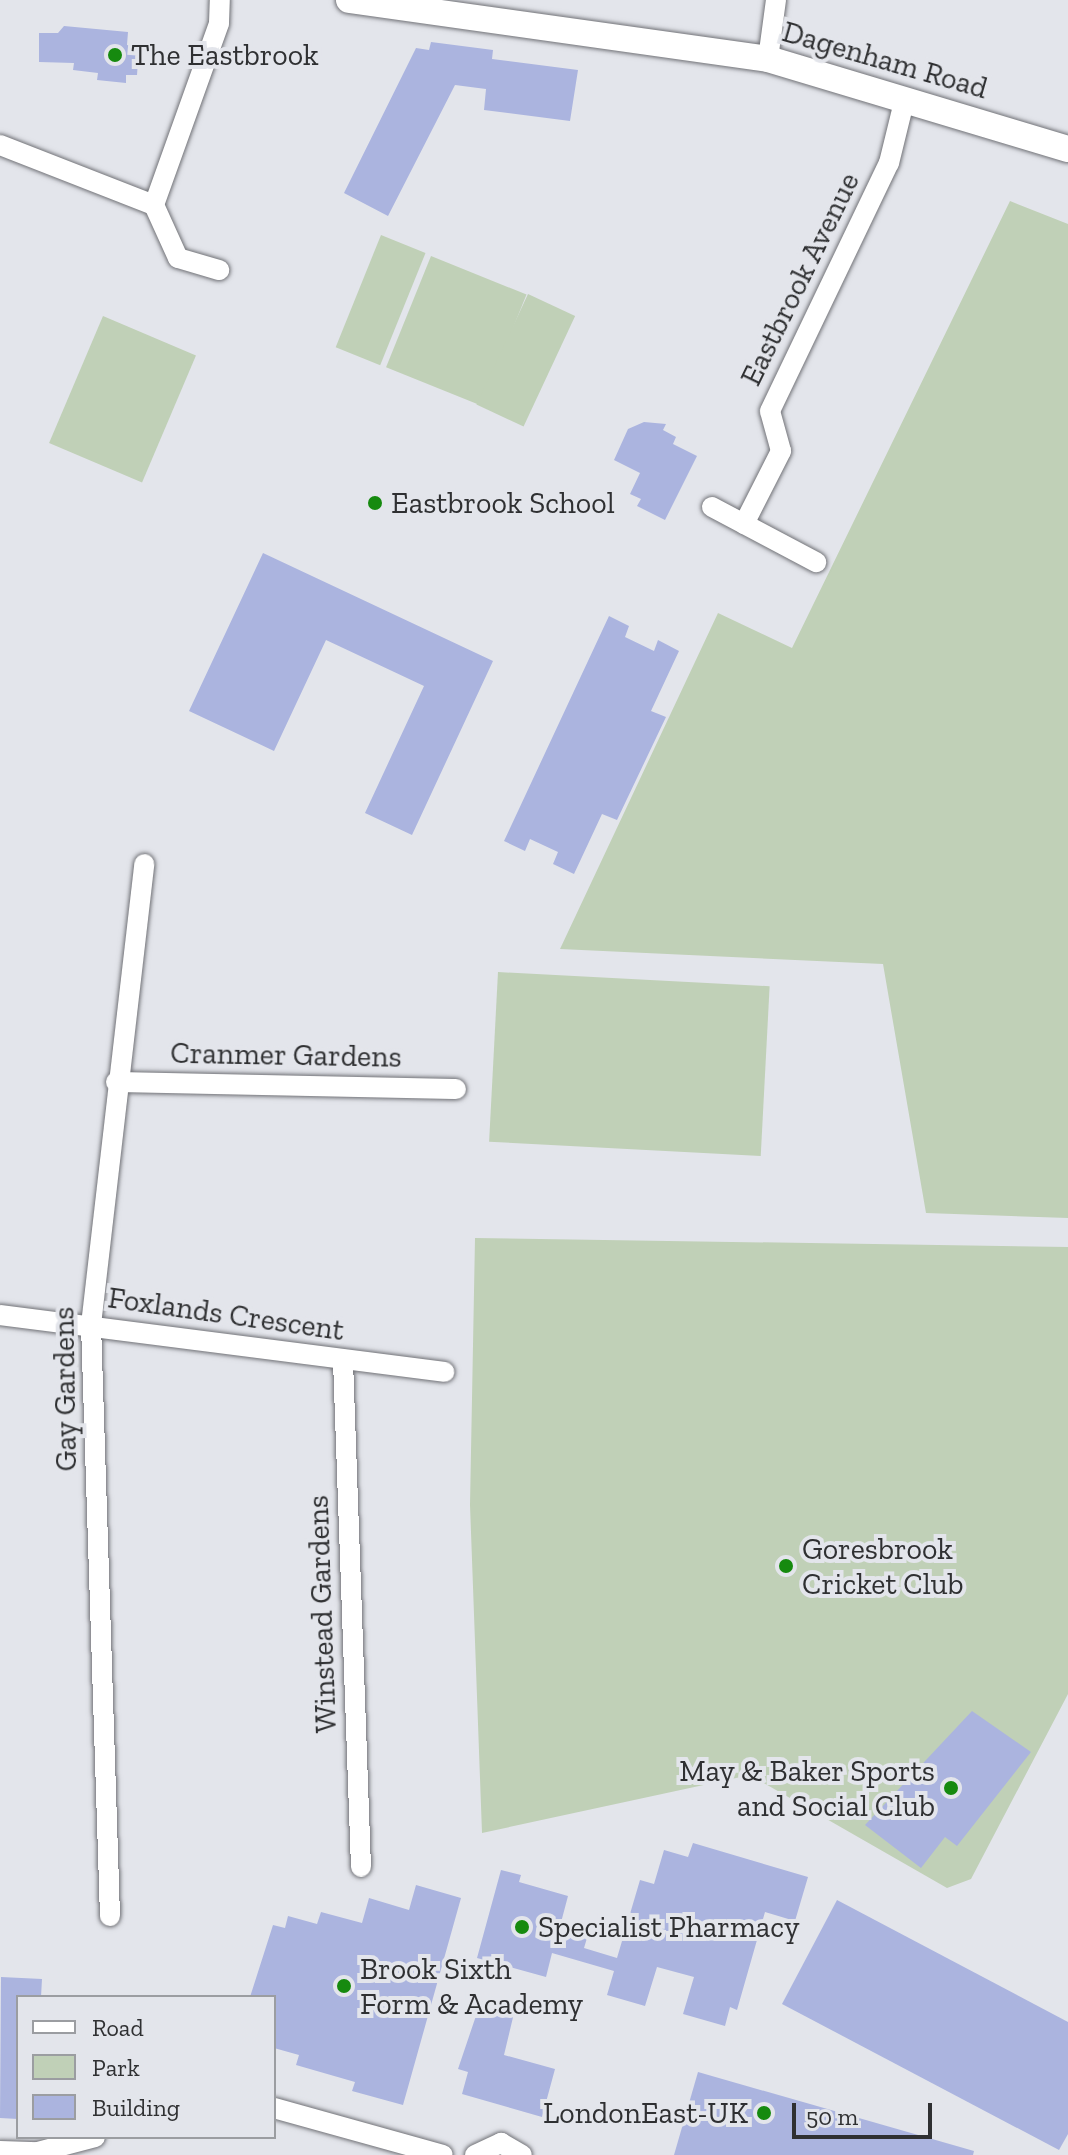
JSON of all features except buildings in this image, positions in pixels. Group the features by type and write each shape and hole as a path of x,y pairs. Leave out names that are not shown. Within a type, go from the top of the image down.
{"street":[{"path":"219,270 178,258 154,205 219,23 220,0"},
{"name":"Dagenham Road","path":"349,0 768,59 1068,149"},
{"path":"768,59 777,0"},
{"name":"Eastbrook Avenue","path":"744,524 781,451 770,411 889,163 905,98"},
{"path":"0,145 154,205"},
{"path":"712,507 816,562"},
{"name":"Gay Gardens","path":"110,1916 91,1325 116,1082 144,864"},
{"name":"Cranmer Gardens","path":"116,1082 456,1089"},
{"name":"Foxlands Crescent","path":"0,1315 444,1372"},
{"name":"Winstead Gardens","path":"343,1360 361,1867"},
{"path":"276,2109 443,2155"},
{"path":"0,2151 38,2152 87,2139"},
{"path":"475,2155 501,2143 522,2155"}],"green space":[{"path":"1010,201 1068,224 1068,1218 926,1213 883,964 560,949 718,613 792,648"},
{"path":"381,235 426,253 380,365 336,347"},
{"path":"431,256 526,295 482,406 386,367"},
{"path":"528,294 575,316 524,427 476,405"},
{"path":"103,316 196,355 142,482 49,443"},
{"path":"498,972 770,986 761,1156 489,1142"},
{"path":"475,1238 1068,1247 1068,1694 971,1879 947,1888 750,1775 482,1833 470,1505"}],"place":[{"name":"The Eastbrook","path":"115,55"},
{"name":"Eastbrook School","path":"375,503"},
{"name":"Goresbrook Cricket Club","path":"786,1566"},
{"name":"May & Baker Sports and Social Club","path":"951,1788"},
{"name":"Specialist Pharmacy","path":"522,1927"},
{"name":"Brook Sixth Form & Academy","path":"344,1986"},
{"name":"LondonEast-UK","path":"764,2113"}]}
